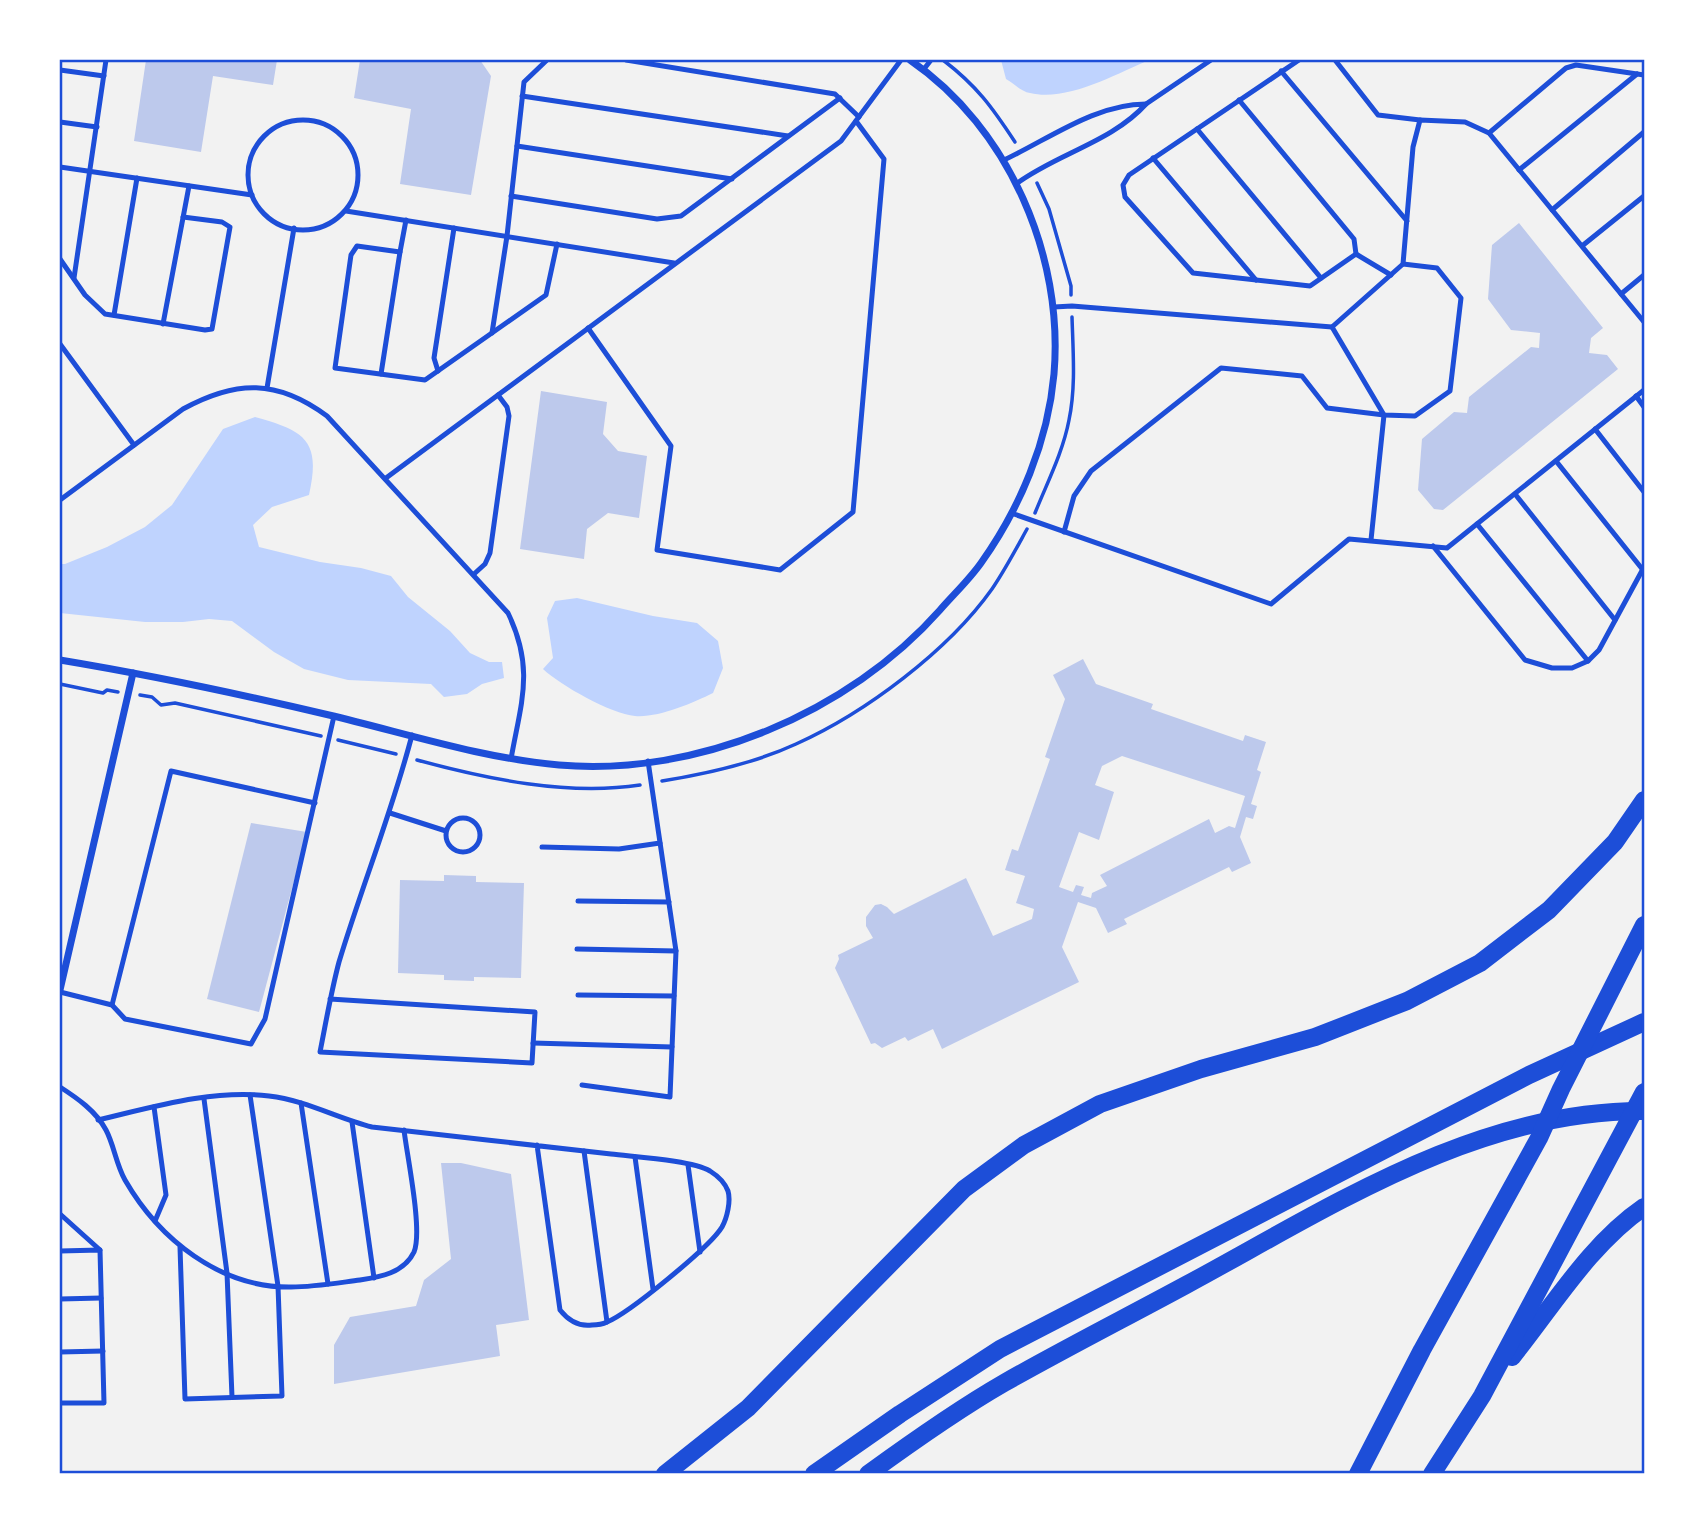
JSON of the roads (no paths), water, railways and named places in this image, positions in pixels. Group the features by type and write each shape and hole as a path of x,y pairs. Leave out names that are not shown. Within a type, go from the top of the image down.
{"highway":[{"path":"665,1474 748,1408 964,1189 1024,1144 1100,1104 1201,1069 1315,1037 1407,1001 1480,963 1549,910 1615,842 1644,800"},
{"path":"1358,1474 1422,1350 1539,1138 1644,925"},
{"path":"814,1474 1000,1349 1529,1075 1644,1022"},
{"path":"1432,1474 1482,1396 1644,1091"},
{"path":"868,1474 945,1421 1027,1371 1341,1202 1431,1157 1498,1133 1552,1119 1614,1111 1644,1111"},
{"path":"1482,1396 1598,1248 1644,1207"}],"street":[{"path":"60,660 334,716 511,759 564,765 625,764 679,757 757,736 840,695 880,667 920,632 980,565 1011,513 1025,485 1046,427 1052,399 1056,354 1054,307 1040,245 1016,184 1004,160 957,100 924,69 910,60"},
{"path":"60,991 133,673"}],"lane":[{"path":"74,278 106,60"},
{"path":"492,333 524,82 547,60"},
{"path":"588,328 671,446 657,551 780,570 853,512 884,159 857,119 835,94 626,60"},
{"path":"386,478 841,141 901,60"},
{"path":"924,69 931,60"},
{"path":"1016,184 1032,172 1133,118 1146,104 1211,60"},
{"path":"1299,60 1129,175 1123,185 1125,197 1193,273 1310,286 1356,254"},
{"path":"1335,60 1378,115 1465,122 1489,133 1644,322"},
{"path":"1489,133 1566,68 1576,65 1644,75"},
{"path":"60,70 104,76"},
{"path":"1281,71 1407,221"},
{"path":"1519,170 1637,74"},
{"path":"522,96 788,136"},
{"path":"511,196 657,219 681,216 840,98"},
{"path":"1240,100 1354,239 1356,254"},
{"path":"1004,160 1096,114 1127,104 1146,104"},
{"path":"311,120 328,126 343,137 353,152 358,170 356,188 346,211 321,226 303,229 285,227 270,218 257,205 252,195 248,171 252,153 262,138 284,124 311,120"},
{"path":"1054,307 1072,306 1332,327 1403,264 1413,146 1420,120"},
{"path":"60,122 97,127"},
{"path":"1197,129 1321,278"},
{"path":"1552,210 1644,132"},
{"path":"517,146 732,179"},
{"path":"1153,158 1256,280"},
{"path":"60,167 252,195"},
{"path":"114,315 137,178"},
{"path":"163,324 188,186"},
{"path":"1582,246 1644,197"},
{"path":"346,211 674,263"},
{"path":"60,259 85,295 105,314 212,329 230,227 222,222 183,216"},
{"path":"381,374 406,220"},
{"path":"267,388 294,228"},
{"path":"438,371 434,358 454,228"},
{"path":"400,252 357,246 351,255 335,368 425,380 546,295 557,244"},
{"path":"1356,254 1391,275"},
{"path":"1064,533 1074,496 1091,471 1221,368 1302,376 1327,408 1384,415 1415,416 1450,391 1461,299 1437,268 1403,264"},
{"path":"1621,294 1644,275"},
{"path":"1332,327 1384,415 1371,540"},
{"path":"60,344 134,445"},
{"path":"60,500 183,409 204,397 236,387 267,388 311,404 327,416 386,478 508,613 517,632 524,658 524,685 511,759"},
{"path":"1011,513 1271,604 1349,539 1447,548 1644,390"},
{"path":"474,575 485,564 490,553 509,416 507,407 498,395"},
{"path":"1636,396 1644,407"},
{"path":"1595,429 1644,492"},
{"path":"1433,547 1525,660 1552,668 1572,668 1588,661 1600,650 1644,568 1556,461"},
{"path":"1515,494 1615,620"},
{"path":"1478,524 1588,661"},
{"path":"60,991 112,1005 125,1019 251,1044 265,1019 334,716"},
{"path":"330,999 535,1012 532,1063 320,1052 330,999 339,962 390,813 412,735"},
{"path":"582,1085 670,1097 676,951 648,761"},
{"path":"112,1005 171,771 315,803"},
{"path":"390,813 446,831"},
{"path":"468,818 477,825 480,836 476,846 466,852 460,852 450,847 446,831 452,821 468,818"},
{"path":"542,847 619,849 660,843"},
{"path":"578,901 669,902"},
{"path":"577,949 676,951"},
{"path":"578,995 674,996"},
{"path":"534,1043 672,1047"},
{"path":"60,1087 81,1101 106,1129 124,1178 155,1221 180,1247 210,1267 255,1284 290,1287 328,1284 384,1276 402,1266 414,1251 417,1230 404,1130"},
{"path":"98,1120 232,1094 270,1096 318,1107 352,1122 404,1130 537,1145 635,1157 688,1165 709,1170 721,1179 729,1193 729,1206 722,1226 700,1252 607,1322 590,1326 577,1324 567,1319 560,1310 537,1145"},
{"path":"180,1247 185,1399 282,1396 278,1286 250,1095"},
{"path":"204,1099 228,1273 232,1397"},
{"path":"300,1103 328,1284"},
{"path":"154,1107 166,1195 155,1221"},
{"path":"352,1122 374,1278"},
{"path":"584,1151 607,1322"},
{"path":"635,1157 653,1289"},
{"path":"688,1165 700,1252"},
{"path":"60,1214 100,1250 104,1403 60,1403"},
{"path":"60,1251 100,1250"},
{"path":"60,1299 101,1298"},
{"path":"60,1352 103,1351"}],"water":[{"path":"1001,60 1149,60 1091,85 1060,94 1044,95 1027,92 1006,79"},
{"path":"255,417 298,434 311,450 313,462 309,495 272,507 253,525 259,547 391,576 408,597 450,631 470,653 489,662 502,662 504,678 482,684 467,694 444,697 431,684 348,680 304,669 274,652 232,621 209,619 145,622 60,613 60,564 107,547 145,527 172,505 223,429"},
{"path":"577,598 653,616 697,623 718,641 723,668 713,693 665,712 635,716 586,698 561,683 543,669 553,658 547,618 555,601"}]}
